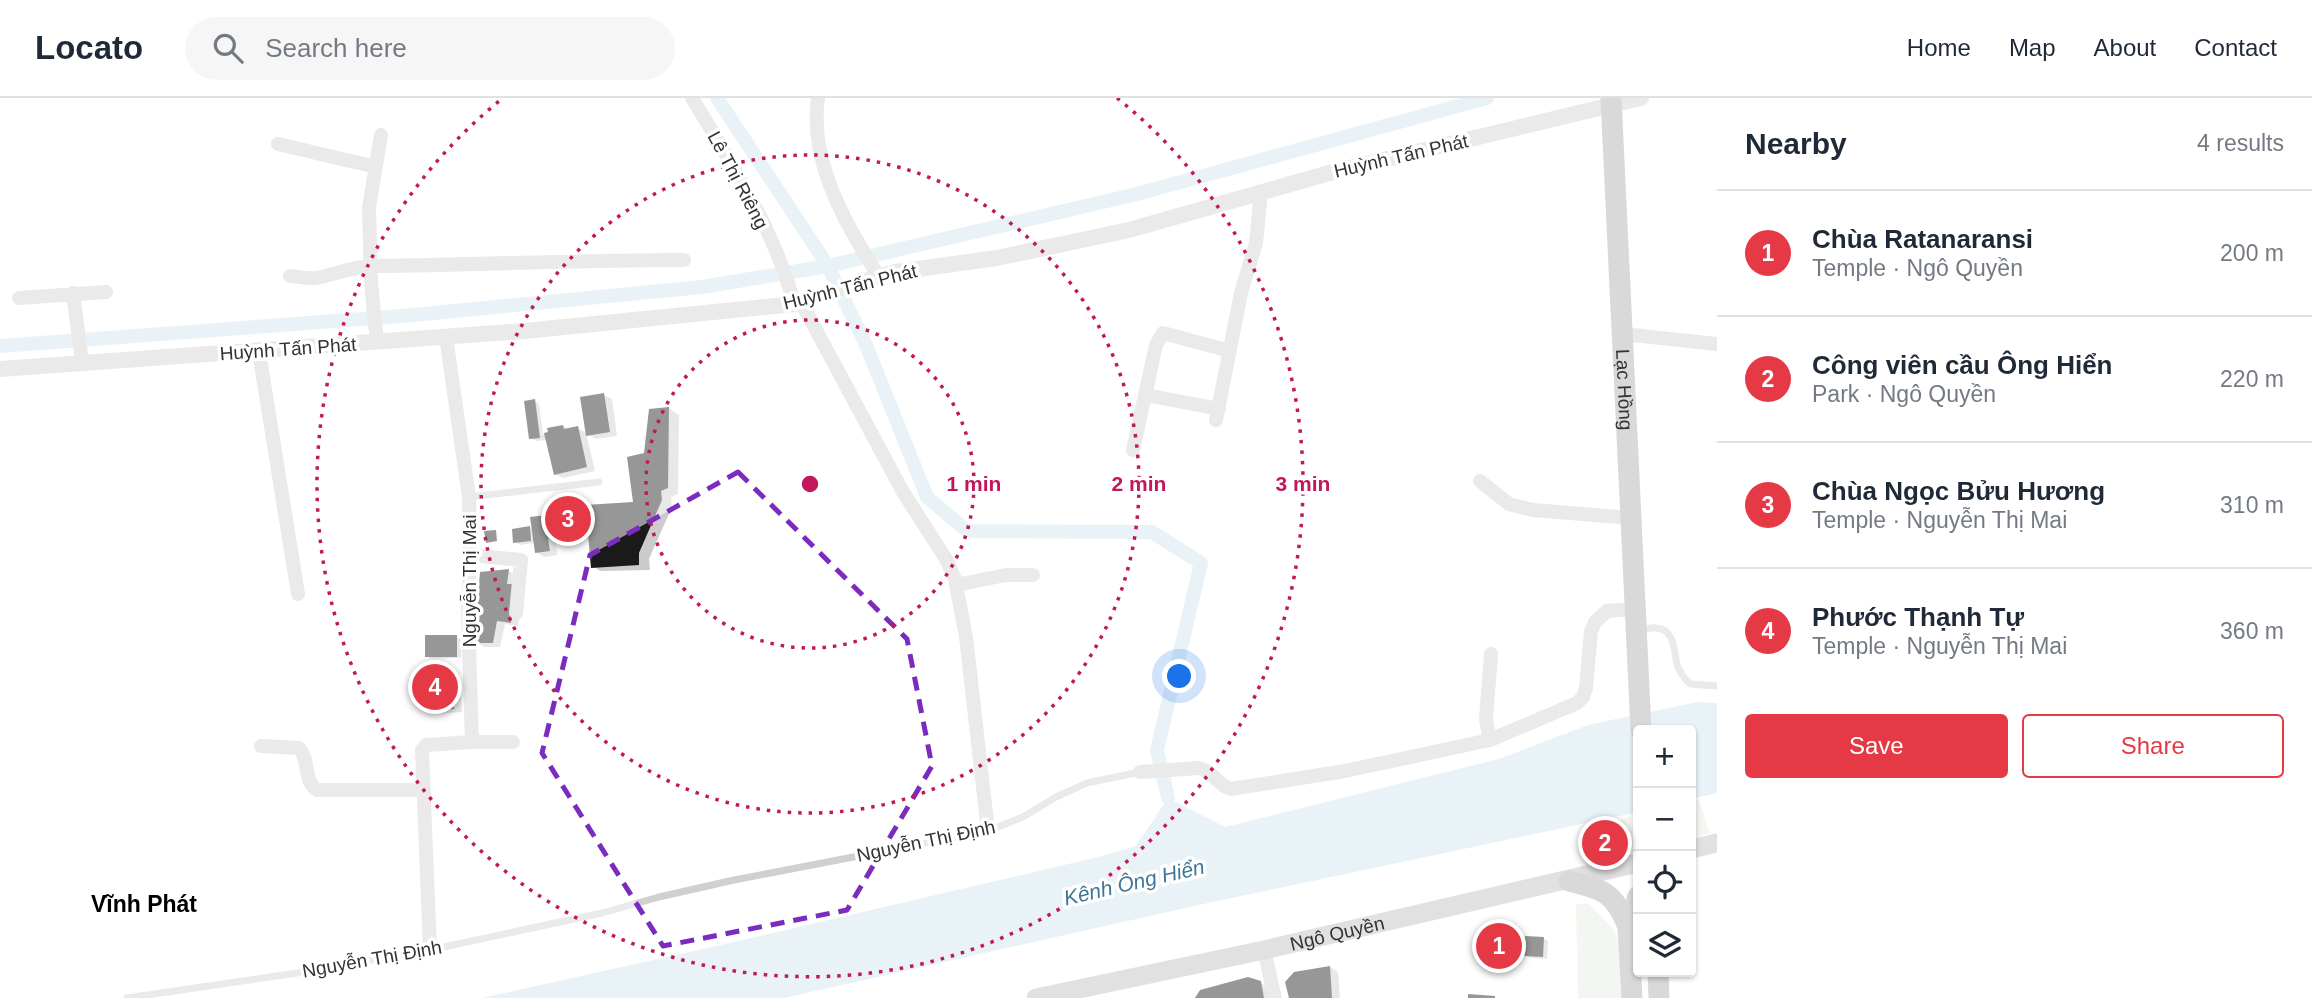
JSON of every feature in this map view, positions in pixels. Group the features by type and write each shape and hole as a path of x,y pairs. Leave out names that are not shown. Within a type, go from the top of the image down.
{"main road":[{"name":"Lạc Hồng","path":"1612,102 1641,725"},
{"path":"1696,848 1717,843"},
{"name":"Ngô Quyền","path":"1036,998 1062,995 1264,950 1633,864"},
{"path":"1569,881 1590,886 1608,895 1620,906 1628,927 1632,998"},
{"path":"1628,927 1633,912"},
{"path":"1658,977 1659,998"}],"street":[{"name":"Lê Thị Riêng","path":"692,98 745,187 780,264 903,492 946,559 956,585 966,637 988,831"},
{"path":"818,98 820,155 829,184 873,274"},
{"name":"Huỳnh Tấn Phát","path":"0,369 80,354 259,352 657,319 799,300 873,274 997,258 1129,230 1333,172 1612,102 1641,98"},
{"path":"377,342 371,283 369,208 381,135"},
{"path":"278,144 376,167"},
{"path":"1146,395 1217,414 1241,293 1256,243 1261,192"},
{"path":"290,276 314,279 370,266 684,260"},
{"path":"19,298 74,298 106,292"},
{"path":"74,298 80,354"},
{"path":"1133,450 1156,345 1163,333 1230,351"},
{"path":"1623,334 1717,344"},
{"name":"Nguyễn Thị Mai","path":"446,337 469,497 468,614 472,742"},
{"path":"259,352 298,594"},
{"path":"1480,481 1509,504 1533,510 1632,518"},
{"path":"470,555 522,560 516,613"},
{"path":"956,585 1006,575 1033,575"},
{"name":"Nguyễn Thị Định","path":"1140,772 1180,768 1206,769 1231,789 1345,771 1490,740 1577,703 1586,688 1591,631 1595,622 1600,615 1608,611 1636,609"},
{"path":"1490,740 1486,719 1491,654"},
{"path":"430,950 422,750 426,745 513,742"},
{"path":"261,746 299,748 304,754 309,781 317,790 423,790"},
{"path":"1264,950 1275,998"}],"lane":[{"path":"469,497 599,482"},
{"path":"1637,631 1656,627 1669,634 1683,677 1690,684 1717,686"},
{"name":"Nguyễn Thị Định","path":"127,998 430,950 602,913 734,880 988,831 1023,817 1087,783 1140,772"}],"highlighted area":[{"path":"738,472 907,639 932,766 847,910 663,946 542,753 590,555"}],"shaded area":[{"path":"1696,800 1699,800 1710,833 1696,838"},
{"path":"1630,816 1628,848 1617,858 1587,870 1580,835"},
{"path":"1576,904 1589,904 1611,926 1618,939 1622,998 1578,998"}],"water":[{"name":"Kênh Ông Hiển","path":"1697,702 1717,703 1717,793 1696,798 1696,725 1633,725 1633,813 1208,903 784,998 482,998 734,942 1136,846 1168,798 1225,827 1499,759 1588,725"}],"building":[{"path":"604,393 610,432 586,436 580,397"},
{"path":"535,399 540,438 529,439 524,401"},
{"path":"669,407 668,488 661,491 662,500 639,553 639,565 591,568 588,534 548,539 550,551 535,553 530,517 547,515 546,506 584,501 585,505 633,502 627,457 644,453 649,409"},
{"path":"563,425 564,429 578,426 587,467 554,475 544,433 548,432 547,428"},
{"path":"530,526 531,541 513,543 512,529"},
{"path":"496,530 497,541 486,543 484,531"},
{"path":"509,569 507,584 516,584 511,623 497,621 493,643 474,643 480,572"},
{"path":"425,635 457,635 457,657 425,657"},
{"path":"453,671 454,709 425,710 423,673"},
{"path":"1525,936 1544,937 1543,957 1524,956"},
{"path":"1330,966 1332,998 1289,998 1285,982 1294,972"},
{"path":"1248,977 1261,981 1264,998 1195,998 1200,990"},
{"path":"1468,994 1495,996 1495,998 1468,998"}],"waterway":[{"path":"717,98 828,266 866,345 927,497 967,531 1152,532 1201,563 1157,750 1168,798"},
{"path":"0,346 403,316 702,287 828,266 1133,195 1487,98"}],"place":[{"name":"Chùa Ngọc Bửu Hương","path":"568,519"},
{"name":"Phước Thạnh Tự","path":"435,687"},
{"name":"Công viên cầu Ông Hiển","path":"1605,843"},
{"name":"Chùa Ratanaransi","path":"1499,946"}],"district":[{"name":"Vĩnh Phát","path":"144,904"}]}
